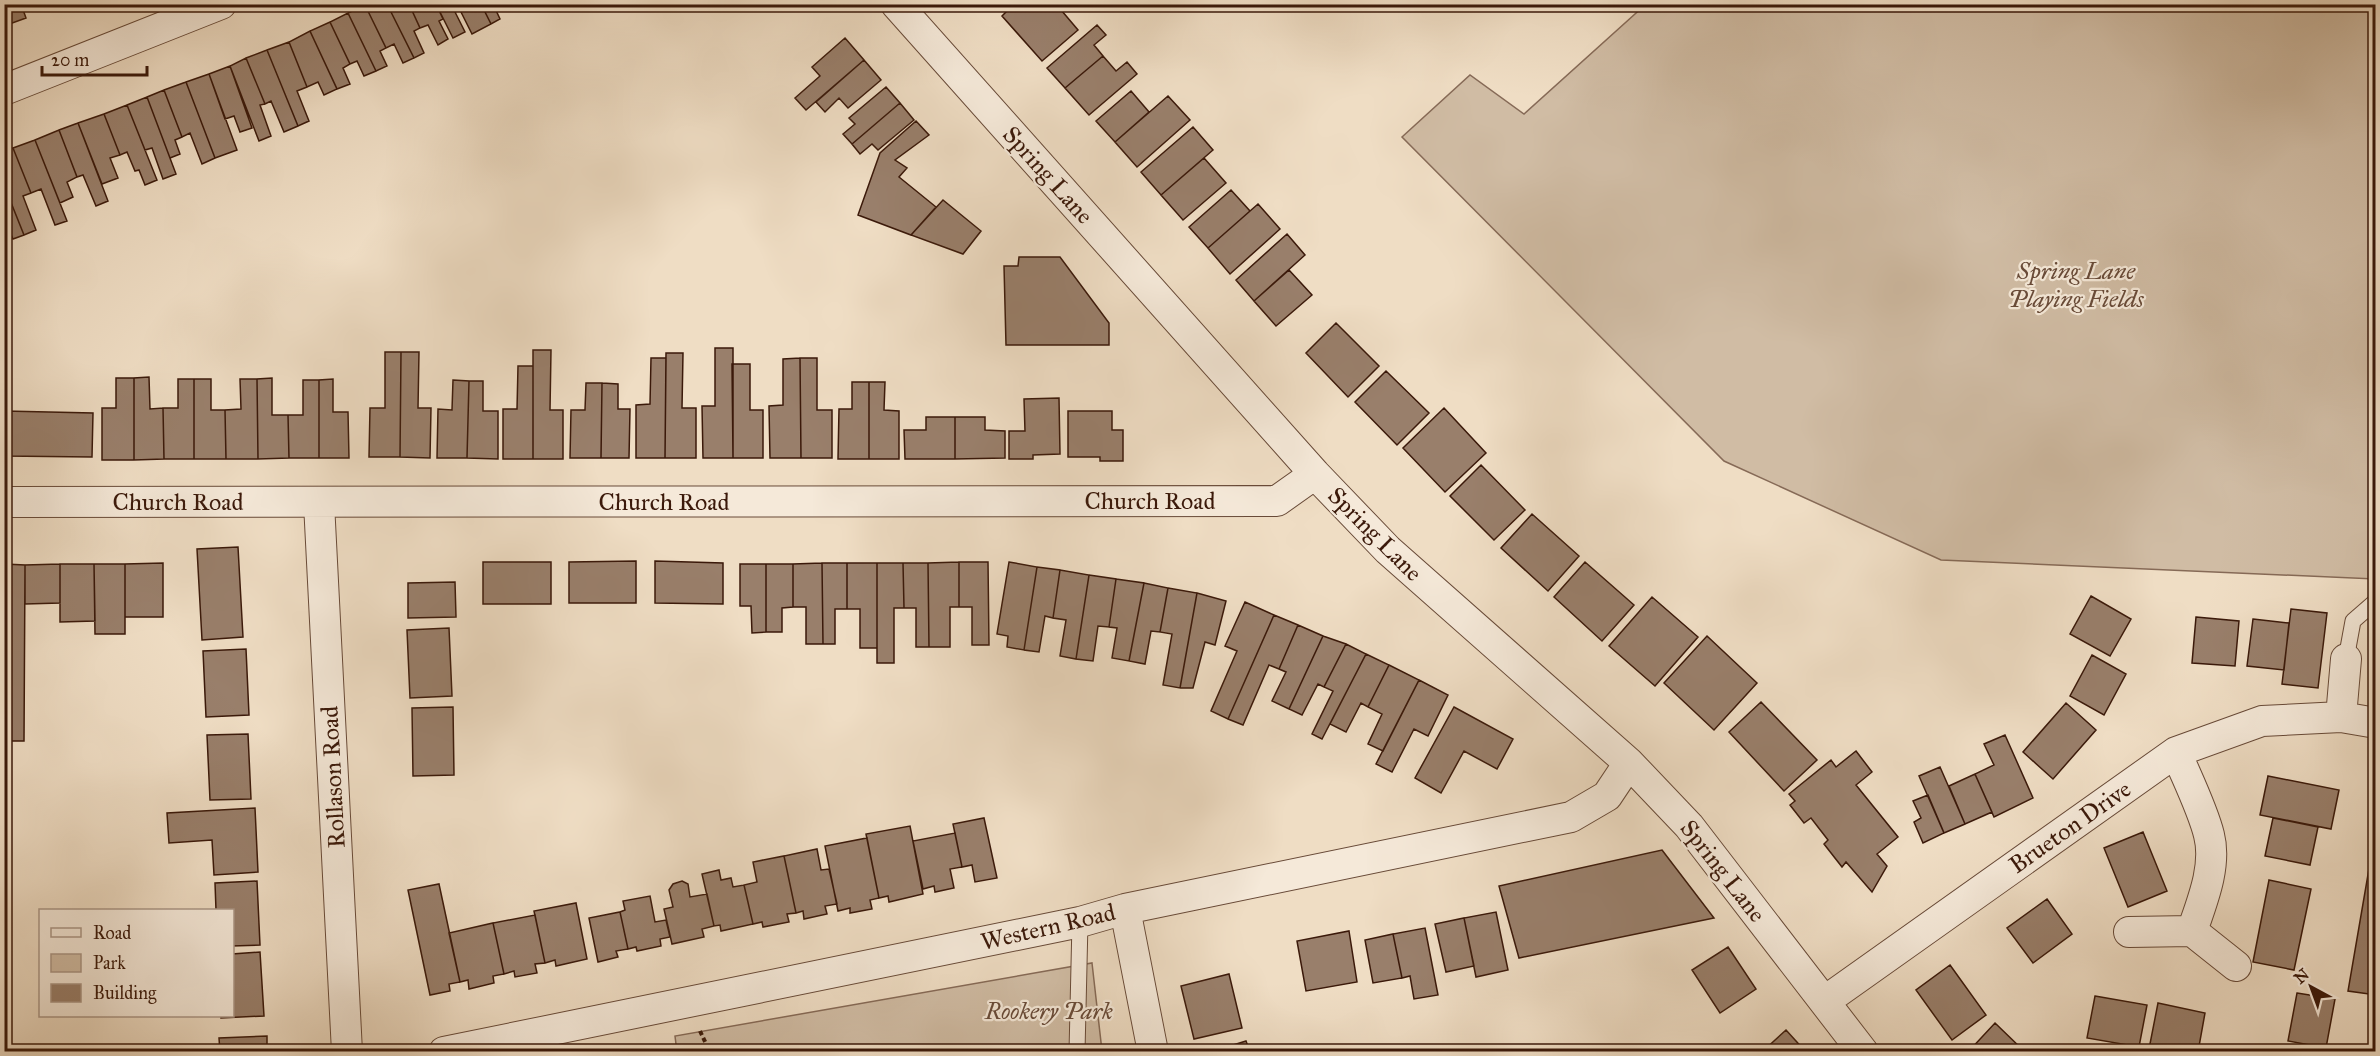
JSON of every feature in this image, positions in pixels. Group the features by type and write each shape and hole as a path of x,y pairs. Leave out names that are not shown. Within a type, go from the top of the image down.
{"street":[{"path":"4,90 221,4"},
{"name":"Spring Lane","path":"896,4 1315,474 1388,550 1629,763 1689,826 1863,1052"},
{"name":"Church Road","path":"4,502 1277,501 1315,474"},
{"name":"Rollason Road","path":"319,502 346,1052"},
{"path":"2341,717 2346,659"},
{"name":"Brueton Drive","path":"1825,1001 2176,752 2262,721 2341,717 2376,723"},
{"path":"2176,752 2209,836 2210,858 2205,892 2192,931"},
{"name":"Western Road","path":"444,1052 1080,922 1125,909 1571,817 1607,796 1629,763"},
{"path":"1125,909 1153,1052"},
{"path":"2128,932 2192,931 2236,966"}],"lane":[{"path":"2346,659 2353,621 2376,601"},
{"path":"1077,1052 1080,922"}],"green space":[{"name":"Spring Lane Playing Fields","path":"1645,5 2375,5 2375,579 1941,560 1724,461 1402,137 1470,75 1524,114"},
{"name":"Rookery Park","path":"1092,963 1102,1051 677,1052 675,1036"}],"building":[{"path":"4,4 21,4 26,18 4,26"},
{"path":"387,4 414,58 403,63 394,44 386,48 365,5"},
{"path":"387,4 409,4 420,28 414,31 424,53 414,58"},
{"path":"409,4 436,4 443,19 439,21 448,39 438,45 428,25 420,28"},
{"path":"436,4 457,4 460,10 455,12 465,32 453,38"},
{"path":"457,4 481,4 491,24 472,34"},
{"path":"481,4 493,4 500,19 491,24"},
{"path":"1014,4 1056,4 1078,30 1042,61 1002,16"},
{"path":"365,5 386,48 380,51 387,66 376,71 348,13"},
{"path":"348,13 376,71 364,76 357,61 350,64 330,22"},
{"path":"330,22 350,64 343,68 350,84 337,89 310,31"},
{"path":"1097,25 1106,35 1094,45 1103,56 1065,88 1047,68"},
{"path":"310,31 337,89 324,95 318,82 307,87 289,42"},
{"path":"845,38 864,60 806,110 795,98 820,76 812,67"},
{"path":"289,42 307,87 297,91 309,121 298,126 267,50"},
{"path":"267,50 298,126 284,132 271,101 265,104 246,58"},
{"path":"1103,56 1116,71 1127,62 1137,74 1089,115 1065,88"},
{"path":"246,58 265,104 260,105 271,136 259,141 230,66"},
{"path":"864,60 881,80 848,108 839,98 825,112 816,102"},
{"path":"230,66 252,128 240,132 234,116 225,119 209,74"},
{"path":"209,74 237,150 215,158 186,82"},
{"path":"186,82 215,158 202,164 190,133 182,137 164,90"},
{"path":"886,87 900,103 852,144 843,134 855,124 849,118"},
{"path":"164,90 182,137 175,140 180,154 170,158 147,97"},
{"path":"1131,91 1149,112 1115,142 1096,121"},
{"path":"1168,96 1190,120 1137,167 1115,142"},
{"path":"147,97 176,174 163,179 152,148 145,150 127,105"},
{"path":"900,103 914,120 878,150 872,144 860,154 852,144"},
{"path":"127,105 157,180 145,185 139,170 135,171 127,152 120,155 104,114"},
{"path":"104,114 120,155 110,158 118,178 102,184 78,123"},
{"path":"916,121 929,135 895,160 907,168 899,177 936,207 911,235 858,215 880,153"},
{"path":"78,123 108,201 96,206 83,175 77,177 59,130"},
{"path":"1193,127 1213,150 1161,195 1141,172"},
{"path":"59,130 77,177 67,182 73,197 60,203 35,140"},
{"path":"35,140 67,221 55,225 41,189 31,193 13,148"},
{"path":"13,148 31,193 23,196 36,230 24,235 4,185 4,152"},
{"path":"1204,158 1226,183 1183,220 1161,195"},
{"path":"4,185 24,235 13,239 4,218"},
{"path":"1231,190 1250,211 1208,248 1189,227"},
{"path":"943,200 981,231 963,254 911,235"},
{"path":"1258,204 1280,229 1230,274 1208,248"},
{"path":"1287,234 1305,255 1254,301 1236,280"},
{"path":"1019,257 1060,257 1109,323 1109,345 1006,345 1004,266 1018,266"},
{"path":"1289,270 1312,295 1276,326 1254,301"},
{"path":"1336,323 1379,366 1348,397 1306,353"},
{"path":"715,348 733,348 733,458 703,458 702,406 715,406"},
{"path":"533,350 551,350 550,410 563,410 563,459 533,459"},
{"path":"385,352 401,352 400,457 369,457 370,408 385,408"},
{"path":"401,352 419,352 418,408 431,408 430,458 400,457"},
{"path":"666,353 683,353 682,408 696,408 696,458 665,458"},
{"path":"651,358 666,358 665,458 636,458 636,405 650,404"},
{"path":"800,358 817,358 817,410 832,410 832,458 801,458"},
{"path":"800,358 801,458 770,458 769,406 783,405 783,359"},
{"path":"732,364 750,364 750,410 763,410 763,458 733,458"},
{"path":"518,366 533,366 533,459 503,459 503,409 517,409"},
{"path":"1386,371 1429,413 1397,445 1355,402"},
{"path":"149,377 150,409 163,408 164,459 134,460 134,378"},
{"path":"116,378 134,378 134,460 102,460 102,408 116,408"},
{"path":"272,378 272,415 288,415 289,458 258,459 257,379"},
{"path":"178,379 194,379 194,459 164,459 163,408 178,408"},
{"path":"194,379 211,379 211,410 225,410 226,459 194,459"},
{"path":"240,379 257,379 258,459 226,459 225,410 241,409"},
{"path":"333,379 333,412 348,412 349,458 319,458 319,380"},
{"path":"303,380 319,380 319,458 289,458 288,415 303,415"},
{"path":"453,380 469,381 467,458 437,458 438,409 452,410"},
{"path":"469,381 483,381 483,411 498,411 498,459 467,458"},
{"path":"852,382 869,382 869,459 838,459 839,409 852,409"},
{"path":"869,382 885,382 884,410 899,411 899,459 869,459"},
{"path":"586,383 602,383 601,458 570,458 571,410 585,410"},
{"path":"602,383 618,384 618,409 630,409 629,458 601,458"},
{"path":"1059,398 1060,454 1033,455 1033,459 1009,459 1009,431 1025,431 1024,399"},
{"path":"1444,408 1486,453 1445,492 1403,448"},
{"path":"4,411 93,413 92,457 4,456"},
{"path":"1068,411 1112,411 1112,430 1123,430 1123,461 1100,461 1100,457 1068,457"},
{"path":"926,417 955,417 955,459 905,459 904,430 926,430"},
{"path":"955,417 985,417 985,430 1005,431 1005,458 955,459"},
{"path":"1481,465 1525,510 1494,540 1450,496"},
{"path":"1532,514 1579,556 1548,591 1501,548"},
{"path":"238,547 243,637 202,640 197,549"},
{"path":"636,561 636,603 569,603 569,562"},
{"path":"655,561 723,563 723,604 655,603"},
{"path":"483,562 551,562 551,604 483,604"},
{"path":"959,562 988,562 989,645 972,645 972,607 959,607"},
{"path":"959,562 959,607 950,607 950,647 929,647 928,563"},
{"path":"1009,562 1037,567 1024,650 1007,647 1008,636 997,634"},
{"path":"1585,562 1634,605 1602,641 1554,597"},
{"path":"163,563 163,617 125,617 125,564"},
{"path":"822,563 823,644 806,644 806,607 793,607 793,564"},
{"path":"822,563 847,563 847,609 835,609 835,644 823,644"},
{"path":"847,563 877,563 877,648 860,648 860,609 847,609"},
{"path":"877,563 903,563 904,608 894,608 894,663 877,663"},
{"path":"903,563 928,563 929,647 916,647 916,608 904,608"},
{"path":"4,564 25,565 24,741 4,741"},
{"path":"60,564 60,603 25,604 25,565"},
{"path":"60,564 94,564 95,621 60,622"},
{"path":"94,564 125,564 125,634 95,634"},
{"path":"740,564 766,564 766,632 752,633 751,606 740,606"},
{"path":"766,564 793,564 793,607 782,608 782,632 766,632"},
{"path":"1037,567 1060,570 1053,618 1045,616 1039,652 1024,650"},
{"path":"1060,570 1089,575 1076,659 1060,656 1066,620 1053,618"},
{"path":"1089,575 1116,579 1109,627 1098,626 1093,661 1076,659"},
{"path":"1116,579 1144,583 1129,661 1112,658 1117,628 1109,627"},
{"path":"455,582 456,617 408,618 408,583"},
{"path":"1144,583 1168,588 1160,632 1151,631 1145,664 1129,661"},
{"path":"1168,588 1197,593 1180,688 1163,685 1172,634 1160,632"},
{"path":"1197,593 1226,601 1215,645 1205,642 1193,688 1180,688"},
{"path":"2091,596 2131,619 2110,656 2070,634"},
{"path":"1652,597 1698,637 1655,686 1609,646"},
{"path":"1245,602 1274,615 1228,719 1211,711 1237,651 1225,646"},
{"path":"2291,609 2327,613 2318,688 2282,684"},
{"path":"1274,615 1298,625 1279,669 1269,665 1243,725 1228,719"},
{"path":"2196,617 2239,621 2235,666 2192,663"},
{"path":"2253,619 2289,623 2284,670 2247,666"},
{"path":"1298,625 1323,636 1289,709 1272,701 1286,672 1279,669"},
{"path":"449,628 452,696 410,698 407,630"},
{"path":"1323,636 1346,644 1324,687 1318,684 1302,715 1289,709"},
{"path":"1707,636 1757,683 1714,730 1664,683"},
{"path":"1346,644 1366,654 1322,739 1312,734 1333,691 1324,687"},
{"path":"246,649 249,715 206,717 203,651"},
{"path":"1366,654 1389,665 1368,707 1361,703 1346,732 1330,724"},
{"path":"2092,655 2126,674 2104,715 2070,696"},
{"path":"1389,665 1419,680 1383,751 1368,744 1382,714 1368,707"},
{"path":"1419,680 1448,695 1428,736 1414,729 1392,772 1376,764"},
{"path":"1761,702 1817,760 1784,791 1729,732"},
{"path":"2066,703 2096,730 2053,779 2023,752"},
{"path":"453,707 454,775 413,776 412,708"},
{"path":"1454,707 1513,739 1497,769 1464,751 1441,793 1415,778"},
{"path":"248,734 251,799 210,800 207,735"},
{"path":"2005,735 2033,798 1994,817 1975,774 1994,765 1984,744"},
{"path":"1856,751 1872,772 1856,785 1898,837 1877,854 1887,866 1872,892 1846,862 1842,867 1824,844 1828,840 1811,818 1804,823 1790,805 1795,801 1789,794 1831,760 1836,767"},
{"path":"1940,767 1965,824 1944,833 1919,776"},
{"path":"1975,774 1992,812 1965,824 1949,786"},
{"path":"2268,776 2339,790 2331,829 2260,815"},
{"path":"1928,795 1944,833 1923,843 1914,822 1921,818 1913,801"},
{"path":"255,808 258,872 214,875 212,840 169,843 167,813"},
{"path":"984,818 997,878 975,882 972,865 962,867 953,824"},
{"path":"2273,818 2318,827 2310,865 2265,856"},
{"path":"910,826 923,894 889,902 888,896 879,898 866,834"},
{"path":"2376,828 2376,995 2348,991"},
{"path":"2143,832 2167,891 2128,907 2104,848"},
{"path":"955,833 962,867 950,869 954,888 935,892 934,886 923,889 913,841"},
{"path":"867,838 879,898 870,900 872,909 850,913 850,908 838,911 825,846"},
{"path":"817,849 821,870 829,869 837,904 825,906 827,914 804,919 803,911 796,913 784,856"},
{"path":"1662,850 1714,918 1519,958 1499,886"},
{"path":"784,856 796,913 787,914 789,922 763,927 762,922 753,924 744,885 757,882 753,862"},
{"path":"719,870 721,880 731,878 733,887 744,885 753,924 721,931 720,925 714,926 702,874"},
{"path":"2269,880 2311,889 2294,970 2253,962"},
{"path":"257,881 260,945 234,946 234,909 216,909 215,883"},
{"path":"682,881 688,884 690,897 707,894 714,926 702,929 704,937 672,944 664,909 673,907 669,890 673,884"},
{"path":"439,884 460,982 449,984 450,991 430,995 408,890"},
{"path":"650,896 655,922 666,920 670,937 660,939 661,946 637,951 636,947 628,949 620,912 625,910 623,901"},
{"path":"2047,899 2072,934 2033,963 2007,928"},
{"path":"576,903 587,959 556,966 555,960 545,963 534,911"},
{"path":"620,912 628,949 616,951 618,957 598,962 589,918"},
{"path":"1496,912 1508,970 1476,977 1464,918"},
{"path":"535,915 545,963 535,964 537,973 515,977 514,971 504,974 493,923"},
{"path":"1464,918 1474,966 1446,972 1435,924"},
{"path":"493,923 504,974 493,976 494,983 469,989 468,980 460,982 449,933"},
{"path":"1425,928 1438,995 1414,999 1410,976 1402,978 1393,934"},
{"path":"1349,931 1357,982 1306,991 1297,941"},
{"path":"1393,934 1402,978 1373,983 1365,940"},
{"path":"1728,947 1756,989 1720,1013 1692,970"},
{"path":"260,952 264,1016 221,1018 234,1017 234,954"},
{"path":"1950,965 1986,1015 1952,1040 1916,990"},
{"path":"1229,974 1242,1028 1194,1039 1181,986"},
{"path":"2297,993 2335,999 2326,1048 2288,1041"},
{"path":"2095,996 2147,1005 2139,1047 2087,1038"},
{"path":"2158,1003 2205,1013 2198,1052 2164,1052 2149,1049"},
{"path":"1995,1023 2025,1052 1968,1052"},
{"path":"1786,1030 1806,1052 1762,1052 1763,1051"},
{"path":"267,1036 267,1052 220,1052 219,1038"},
{"path":"1246,1041 1250,1052 1211,1052"}]}
